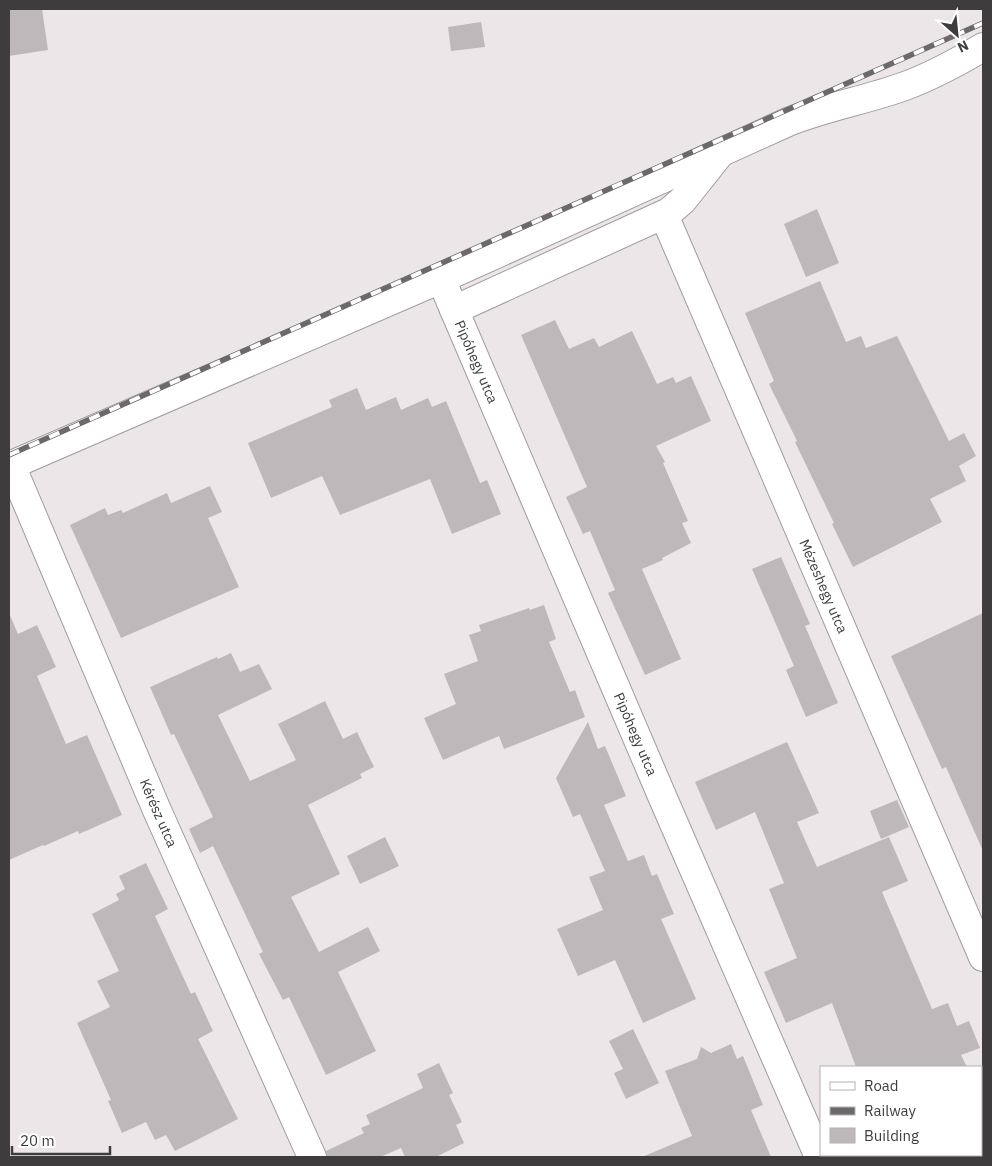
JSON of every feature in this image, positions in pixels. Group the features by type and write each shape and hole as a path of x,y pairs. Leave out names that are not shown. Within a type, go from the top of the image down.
{"street":[{"path":"10,465 441,279 803,116 904,86 957,63 983,47"},
{"path":"454,310 664,215 683,200 721,152"},
{"name":"Mézeshegy utca","path":"664,215 983,957"},
{"name":"Pipóhegy utca","path":"441,279 819,1157"},
{"name":"Kérész utca","path":"10,465 156,808 312,1157"}],"building":[{"path":"9,9 42,9 48,50 9,56"},
{"path":"481,22 485,47 451,51 448,27"},
{"path":"817,209 839,263 806,277 784,224"},
{"path":"820,281 846,342 861,336 866,348 897,336 949,441 964,433 976,456 959,466 966,481 930,499 942,522 853,567 795,442 797,441 769,384 774,381 745,313"},
{"path":"555,320 569,349 594,338 599,347 632,331 657,384 673,377 676,383 691,376 711,421 656,446 665,462 663,463 688,521 682,523 691,543 662,558 663,560 642,569 681,659 645,675 608,593 615,590 590,531 583,534 566,497 587,487 521,335"},
{"path":"357,388 366,410 396,397 401,410 428,398 432,407 446,401 480,483 487,480 501,514 452,534 430,479 340,515 322,476 271,498 248,443 332,407 329,400"},
{"path":"210,486 222,512 208,518 239,587 121,638 70,525 105,508 108,515 121,510 123,513 167,493 171,503"},
{"path":"781,557 810,624 805,626 838,703 806,717 786,670 794,666 752,569"},
{"path":"544,605 556,639 549,642 570,692 575,690 585,717 504,749 499,736 443,760 424,718 456,704 444,674 478,661 469,635 481,631 479,625 529,608 530,610"},
{"path":"9,613 18,634 37,625 56,667 37,676 66,744 87,735 122,815 79,834 78,831 9,860"},
{"path":"983,613 983,851 946,767 942,769 891,656"},
{"path":"231,653 240,672 259,664 272,689 218,715 250,781 296,760 278,724 325,701 343,739 357,732 374,767 360,774 362,778 308,805 340,874 291,897 319,952 368,927 380,951 338,972 376,1051 326,1075 289,997 283,1000 259,954 263,952 213,846 200,853 189,829 213,817 174,734 171,735 150,687 217,657 218,659"},
{"path":"588,722 598,749 605,746 626,796 604,805 628,861 644,855 652,876 657,874 674,914 661,919 696,999 643,1023 615,960 578,976 557,929 603,910 589,877 605,871 580,814 573,817 556,778"},
{"path":"787,742 819,813 797,822 817,867 889,837 908,881 882,892 932,1009 948,1003 957,1026 969,1021 980,1048 961,1055 966,1066 856,1066 832,1003 786,1023 764,972 797,958 769,889 784,883 755,812 716,830 695,782"},
{"path":"897,800 909,827 881,839 870,811"},
{"path":"385,837 399,866 360,884 347,856"},
{"path":"146,863 168,909 155,916 191,994 195,992 213,1031 198,1039 238,1119 175,1151 166,1135 155,1140 146,1122 122,1133 108,1101 111,1100 77,1023 110,1007 97,981 119,971 92,914 119,900 116,894 125,889 119,876"},
{"path":"633,1029 659,1083 626,1099 614,1073 623,1069 609,1041"},
{"path":"731,1044 737,1059 743,1056 763,1105 751,1110 771,1157 642,1157 692,1136 665,1071 697,1059 701,1047 711,1053"},
{"path":"439,1063 453,1093 449,1095 462,1122 456,1125 464,1143 436,1157 405,1157 401,1148 380,1157 327,1157 326,1151 364,1133 361,1128 370,1124 366,1115 423,1088 417,1074"}],"railway":[{"path":"9,455 983,23"}]}
